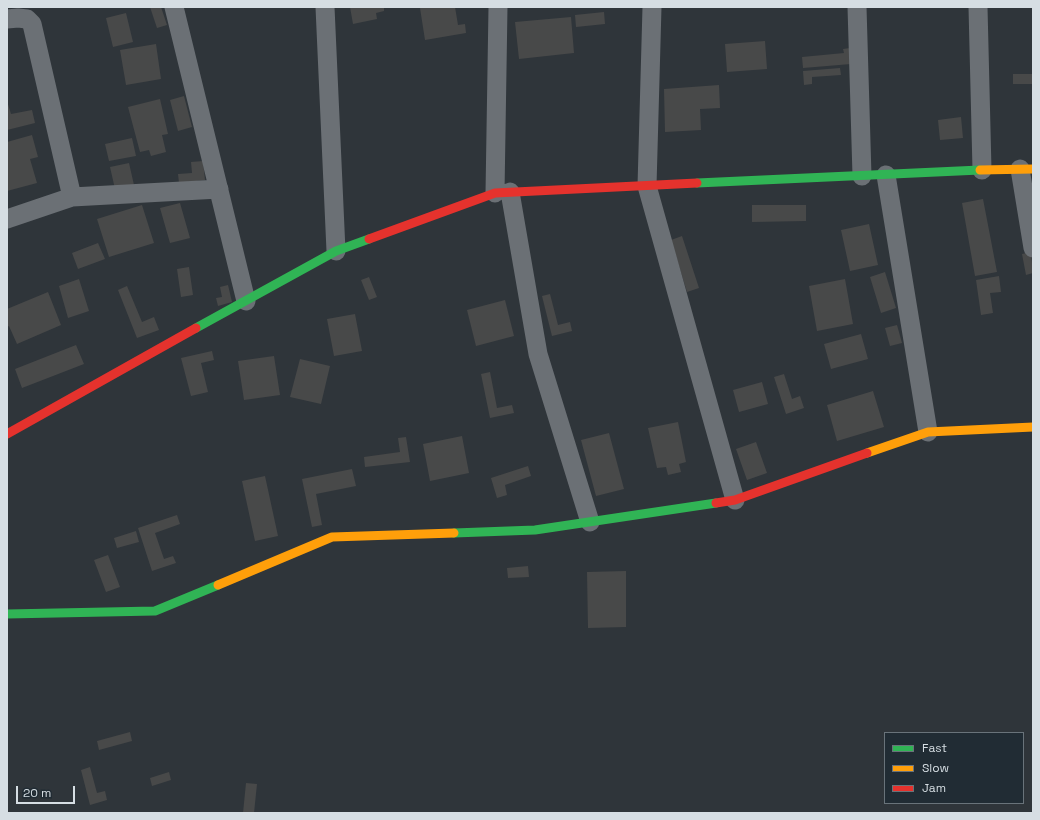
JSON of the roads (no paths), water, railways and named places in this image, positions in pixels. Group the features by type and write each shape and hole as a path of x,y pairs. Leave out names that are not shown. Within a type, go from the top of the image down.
{"street":[{"path":"174,7 246,301"},
{"path":"325,7 336,251"},
{"path":"498,7 503,192 538,354 590,522"},
{"path":"652,7 647,186 735,500"},
{"path":"857,7 862,176"},
{"path":"978,7 982,170"},
{"path":"7,19 27,19 32,24 72,197"},
{"path":"7,434 336,251 503,192 1027,169 1033,248"},
{"path":"886,175 928,432"},
{"path":"7,218 72,197 219,189"},
{"path":"7,614 155,611 332,537 535,530 735,500 928,432 1033,427"}]}
